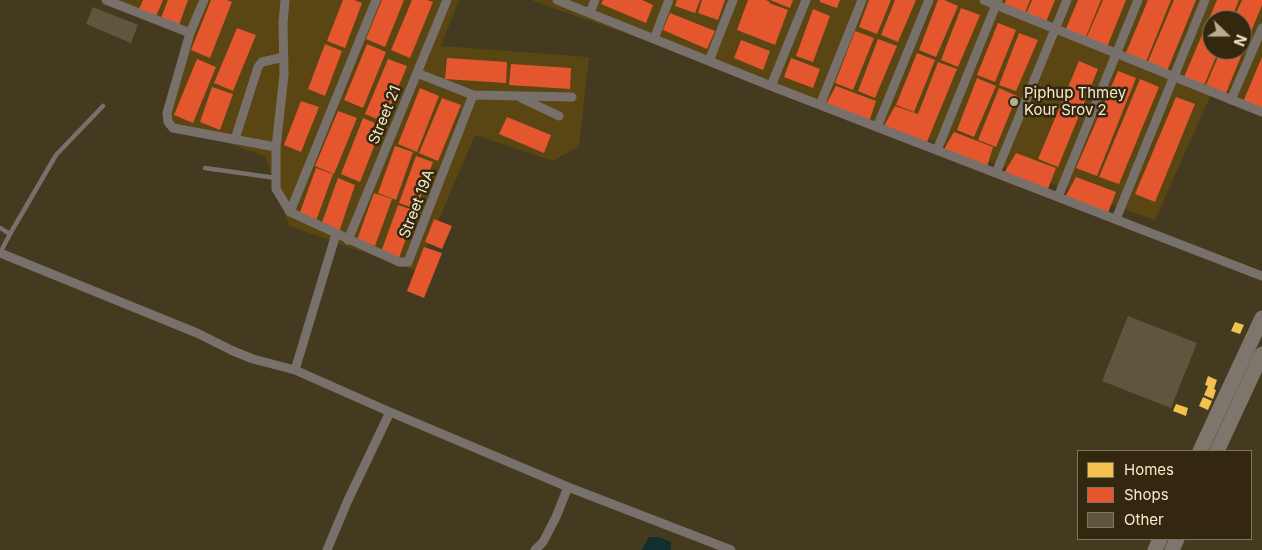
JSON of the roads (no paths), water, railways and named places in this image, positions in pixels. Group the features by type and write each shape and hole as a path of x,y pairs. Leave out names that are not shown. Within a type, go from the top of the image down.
{"highway":[{"path":"1200,450 1262,318"},
{"path":"1218,450 1257,379 1262,354"}],"street":[{"path":"106,0 190,33"},
{"path":"130,10 134,0"},
{"path":"204,0 190,33 167,113 168,122 173,128 276,146"},
{"path":"285,0 284,75 276,146 276,189 290,212 348,240"},
{"path":"290,212 376,0"},
{"name":"Street 21","path":"348,240 447,0"},
{"path":"557,0 771,86 1262,276"},
{"path":"590,14 595,0"},
{"path":"654,39 669,0"},
{"path":"708,61 733,0"},
{"path":"771,86 806,0"},
{"path":"820,105 862,0"},
{"path":"877,127 929,0"},
{"path":"984,0 997,2 1056,29 1262,112"},
{"path":"996,173 1067,0"},
{"path":"1058,197 1138,0"},
{"path":"1116,219 1205,0"},
{"path":"937,150 997,2"},
{"path":"1231,100 1262,28"},
{"path":"235,139 258,67 262,62 284,57"},
{"path":"417,72 473,95 572,97"},
{"name":"Street 19A","path":"348,240 399,262 408,262 473,95"},
{"path":"516,96 559,116"},
{"path":"295,370 336,234"},
{"path":"0,253 198,333 233,351 253,359 295,370 568,487 731,550"},
{"path":"327,550 348,500 390,412"},
{"path":"535,550 543,542 568,487"}],"lane":[{"path":"0,253 56,155 103,106"},
{"path":"204,168 276,178"},
{"path":"0,228 10,234"}],"water":[{"path":"649,537 659,537 671,542 671,550 642,550"}],"place":[{"name":"Piphup Thmey Kour Srov 2","path":"1014,102"}]}
